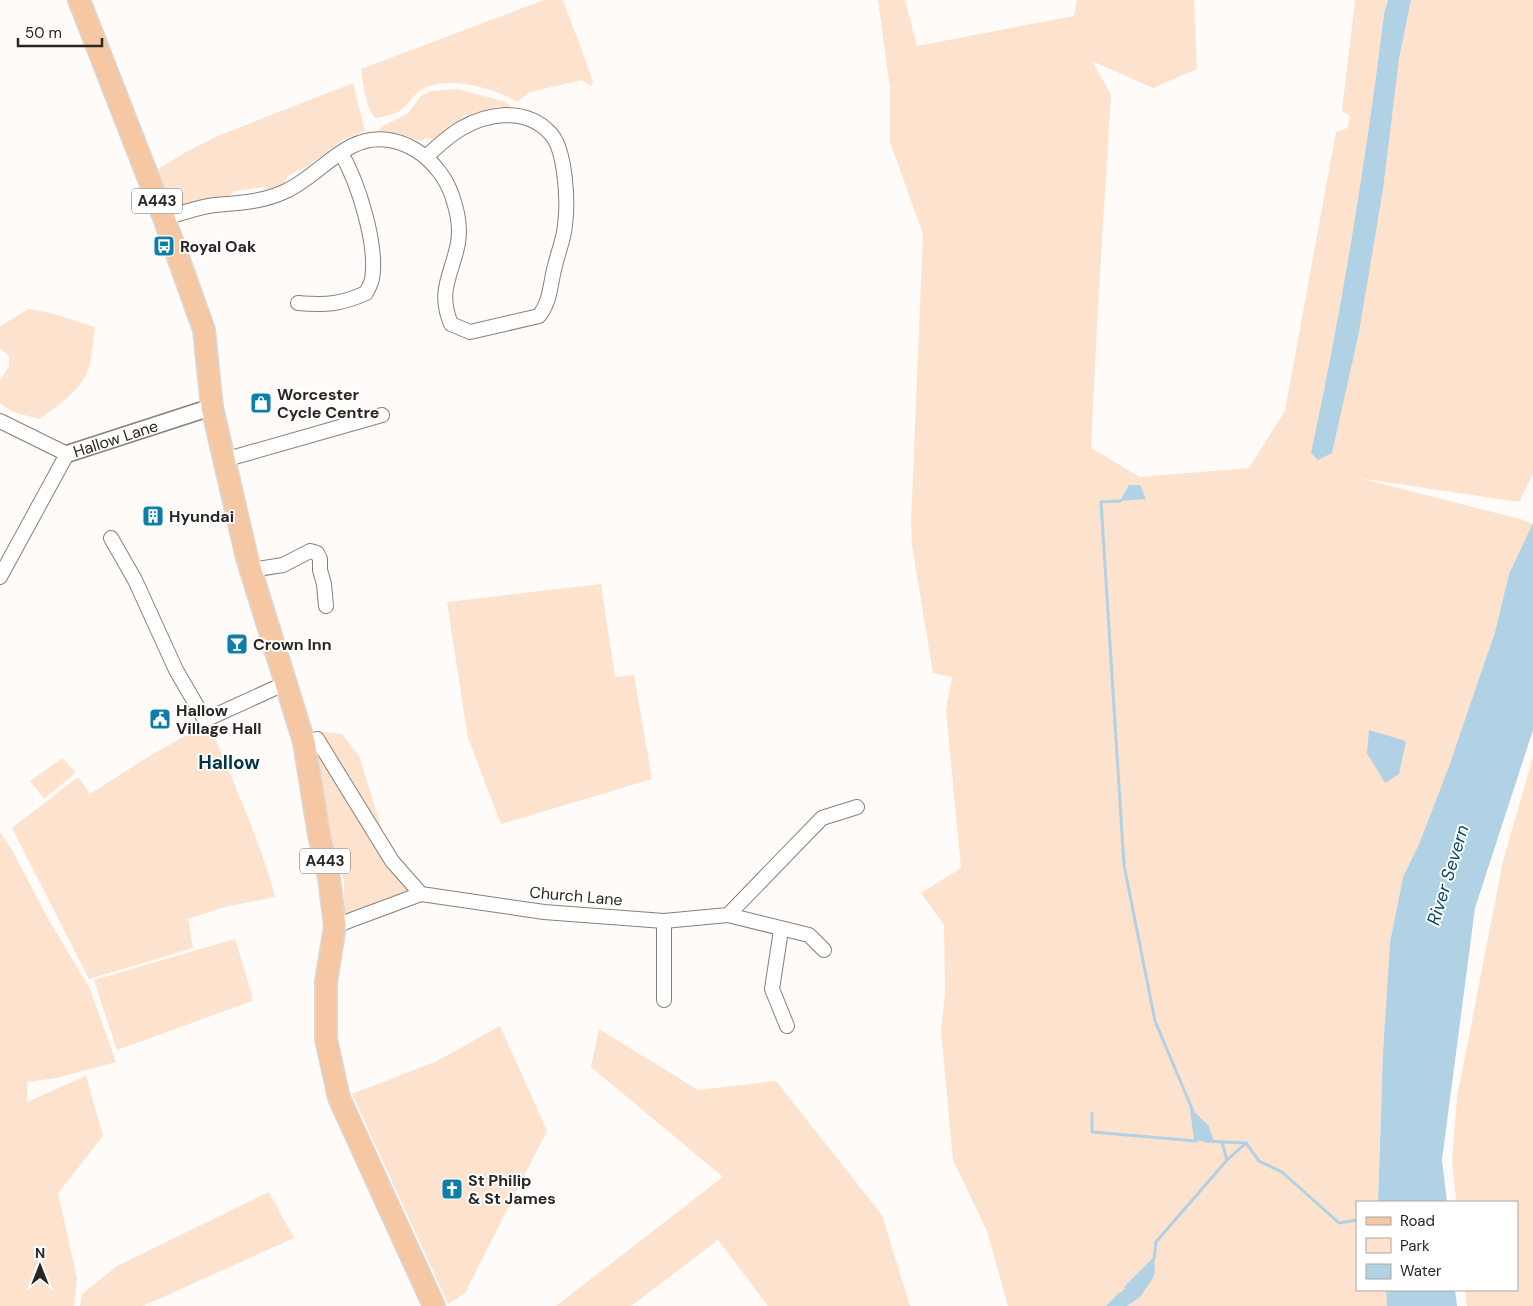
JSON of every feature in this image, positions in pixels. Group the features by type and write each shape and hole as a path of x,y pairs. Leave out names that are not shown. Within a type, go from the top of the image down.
{"main road":[{"name":"A443","path":"79,0 164,218 204,330 212,407 224,460 251,570 304,742 319,835 329,878 335,926 326,982 326,1039 339,1098 434,1306"}],"street":[{"path":"164,218 214,205 254,202 287,191 352,146 364,141 394,140 408,145 426,157 447,183 454,201 458,220 458,242 446,280 444,298 446,312 451,324 470,332 539,316 549,298 567,210 566,185 562,163 551,134 530,118 515,115 497,116 479,120 463,127 448,136 426,157"},
{"path":"298,303 321,305 346,302 366,293 372,280 372,262 364,210 350,168 341,153"},
{"name":"Hallow Lane","path":"0,577 67,454 212,407"},
{"path":"224,460 382,415"},
{"path":"0,421 67,454"},
{"path":"111,538 135,580 176,670 205,720 286,683"},
{"path":"251,570 283,565 310,551 317,553 320,559 326,606"},
{"path":"304,742 318,739 392,861 420,894"},
{"path":"728,916 822,818 857,807"},
{"name":"Church Lane","path":"335,926 420,894 544,912 664,921 728,916 781,930 809,935 824,950"},
{"path":"664,921 664,1000"},
{"path":"781,930 772,989 787,1026"}],"green space":[{"path":"544,0 563,0 593,81 591,86 582,80 530,92 517,102 484,88 459,83 446,83 424,88 405,107 396,113 376,118 373,114 366,95 361,69"},
{"path":"878,0 905,0 917,46 1074,16 1077,0 1194,0 1197,69 1153,88 1092,61 1111,95 1091,448 1140,477 1249,468 1285,411 1336,132 1348,128 1350,116 1342,111 1355,0 1388,0 1384,14 1352,234 1333,344 1311,453 1411,0 1533,0 1533,474 1519,502 1359,478 1524,520 1533,524 1509,574 1495,632 1448,769 1419,844 1403,877 1390,942 1383,1052 1378,1201 1356,1201 1356,1291 1386,1291 1387,1306 1008,1306 987,1231 953,1160 941,1030 945,994 944,925 921,893 961,868 946,710 952,677 933,673 912,545 911,524 923,234 890,142 890,88"},
{"path":"353,83 365,131 344,139 309,165 288,176 284,184 268,189 263,187 234,191 229,197 201,201 180,207 170,205 155,171 186,152 218,136"},
{"path":"457,89 506,102 511,107 504,108 501,106 463,116 460,121 449,126 435,139 425,138 420,141 397,133 378,133 381,127 407,114 421,96 431,91"},
{"path":"29,309 51,313 95,327 90,362 83,380 66,399 39,419 13,412 0,403 0,380 9,367 9,356 0,348 0,326"},
{"path":"601,584 615,677 634,675 652,779 501,824 468,738 447,602"},
{"path":"209,723 253,831 275,897 225,907 188,919 193,948 89,979 12,828 78,777 90,794 156,752"},
{"path":"316,731 342,734 359,756 392,861 421,894 343,918 344,881 332,839 314,753"},
{"path":"1533,757 1533,1306 1467,1306 1465,1291 1518,1291 1518,1201 1456,1201 1452,1160 1457,1098 1503,861"},
{"path":"63,758 75,773 44,799 30,781"},
{"path":"0,832 90,989 116,1062 56,1078 27,1082 27,1102 86,1076 103,1136 58,1193 77,1278 74,1306 0,1306"},
{"path":"235,939 252,995 252,1001 117,1050 94,980"},
{"path":"500,1026 547,1131 465,1293 448,1304 352,1094 437,1061"},
{"path":"599,1029 698,1090 776,1081 882,1215 910,1306 768,1306 718,1240 631,1306 556,1306 723,1177 591,1067"},
{"path":"269,1192 294,1238 143,1306 80,1306 82,1294 117,1266"}],"water":[{"path":"1388,0 1411,0 1399,59 1383,189 1359,332 1332,453 1318,460 1311,453 1333,344 1352,234 1384,14"},
{"path":"1129,485 1140,485 1146,499 1120,501"},
{"name":"River Severn","path":"1533,523 1533,730 1475,908 1442,1160 1447,1201 1378,1201 1383,1052 1390,942 1403,877 1419,844 1448,769 1495,632 1509,574"},
{"path":"1369,730 1406,741 1399,774 1385,783 1367,753"},
{"path":"1190,1108 1208,1125 1214,1141 1194,1141"},
{"path":"1154,1259 1155,1272 1153,1278 1140,1297 1127,1306 1108,1306"},
{"path":"1386,1291 1455,1291 1457,1306 1387,1306"}],"waterway":[{"path":"1120,501 1101,502 1124,865 1155,1021 1193,1111"},
{"path":"1092,1113 1092,1132 1196,1141"},
{"path":"1205,1141 1246,1143 1259,1161 1282,1172 1339,1223 1356,1220"},
{"path":"1126,1287 1154,1259 1156,1242 1227,1160 1222,1142"},
{"path":"1227,1160 1246,1143"},
{"path":"1108,1306 1120,1294"}],"place":[{"name":"Royal Oak","path":"164,246"},
{"name":"Worcester Cycle Centre","path":"261,403"},
{"name":"Hyundai","path":"153,516"},
{"name":"Crown Inn","path":"237,644"},
{"name":"Hallow Village Hall","path":"160,719"},
{"name":"St Philip & St James","path":"452,1189"}],"district":[{"name":"Hallow","path":"229,762"}]}
